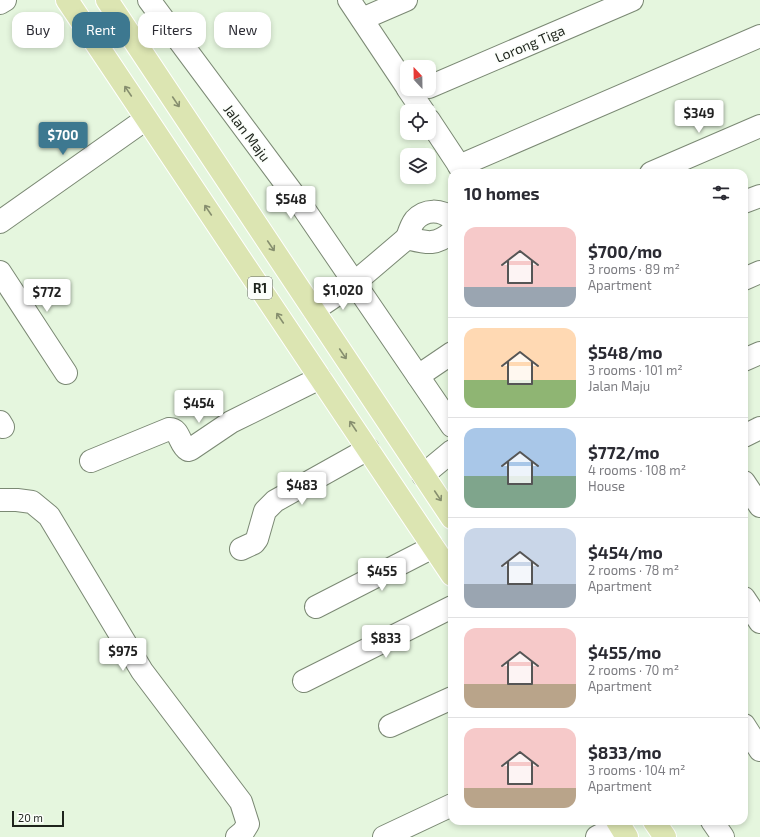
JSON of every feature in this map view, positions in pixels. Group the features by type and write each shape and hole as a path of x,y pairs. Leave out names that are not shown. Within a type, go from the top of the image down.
{"main road":[{"name":"R1","path":"67,0 448,569"},
{"name":"R1","path":"107,0 448,512"},
{"path":"366,447 392,471 398,474 423,475"},
{"path":"423,475 414,484 409,495 428,540"},
{"path":"657,825 665,837"}],"street":[{"path":"0,3 5,0"},
{"name":"Jalan Maju","path":"149,0 300,203 448,420"},
{"path":"349,0 400,70"},
{"path":"362,19 406,0"},
{"name":"Lorong Tiga","path":"436,85 632,0"},
{"path":"463,169 760,36"},
{"path":"0,222 146,118"},
{"path":"660,169 760,126"},
{"path":"436,131 460,169"},
{"path":"748,200 760,196"},
{"path":"314,310 354,283 407,238 414,222 422,214 434,211 448,216"},
{"path":"407,238 428,243 443,239 448,235"},
{"path":"0,272 66,373"},
{"path":"748,277 760,272"},
{"path":"748,358 760,353"},
{"path":"418,376 448,354"},
{"path":"91,461 172,428 176,430 184,448 188,450 191,449 231,422 320,378"},
{"path":"748,434 760,428"},
{"path":"241,549 254,543 257,539 265,511 275,501 366,447"},
{"path":"423,475 448,454"},
{"path":"748,488 760,506"},
{"path":"0,500 32,502 49,516 142,671 240,802 248,824 243,832 237,837"},
{"path":"316,607 428,540"},
{"path":"748,604 760,622"},
{"path":"304,681 448,609"},
{"path":"390,726 448,700"},
{"path":"748,731 760,750"},
{"path":"384,837 448,807"},
{"path":"715,825 723,837"},
{"path":"597,837 621,828"}]}
